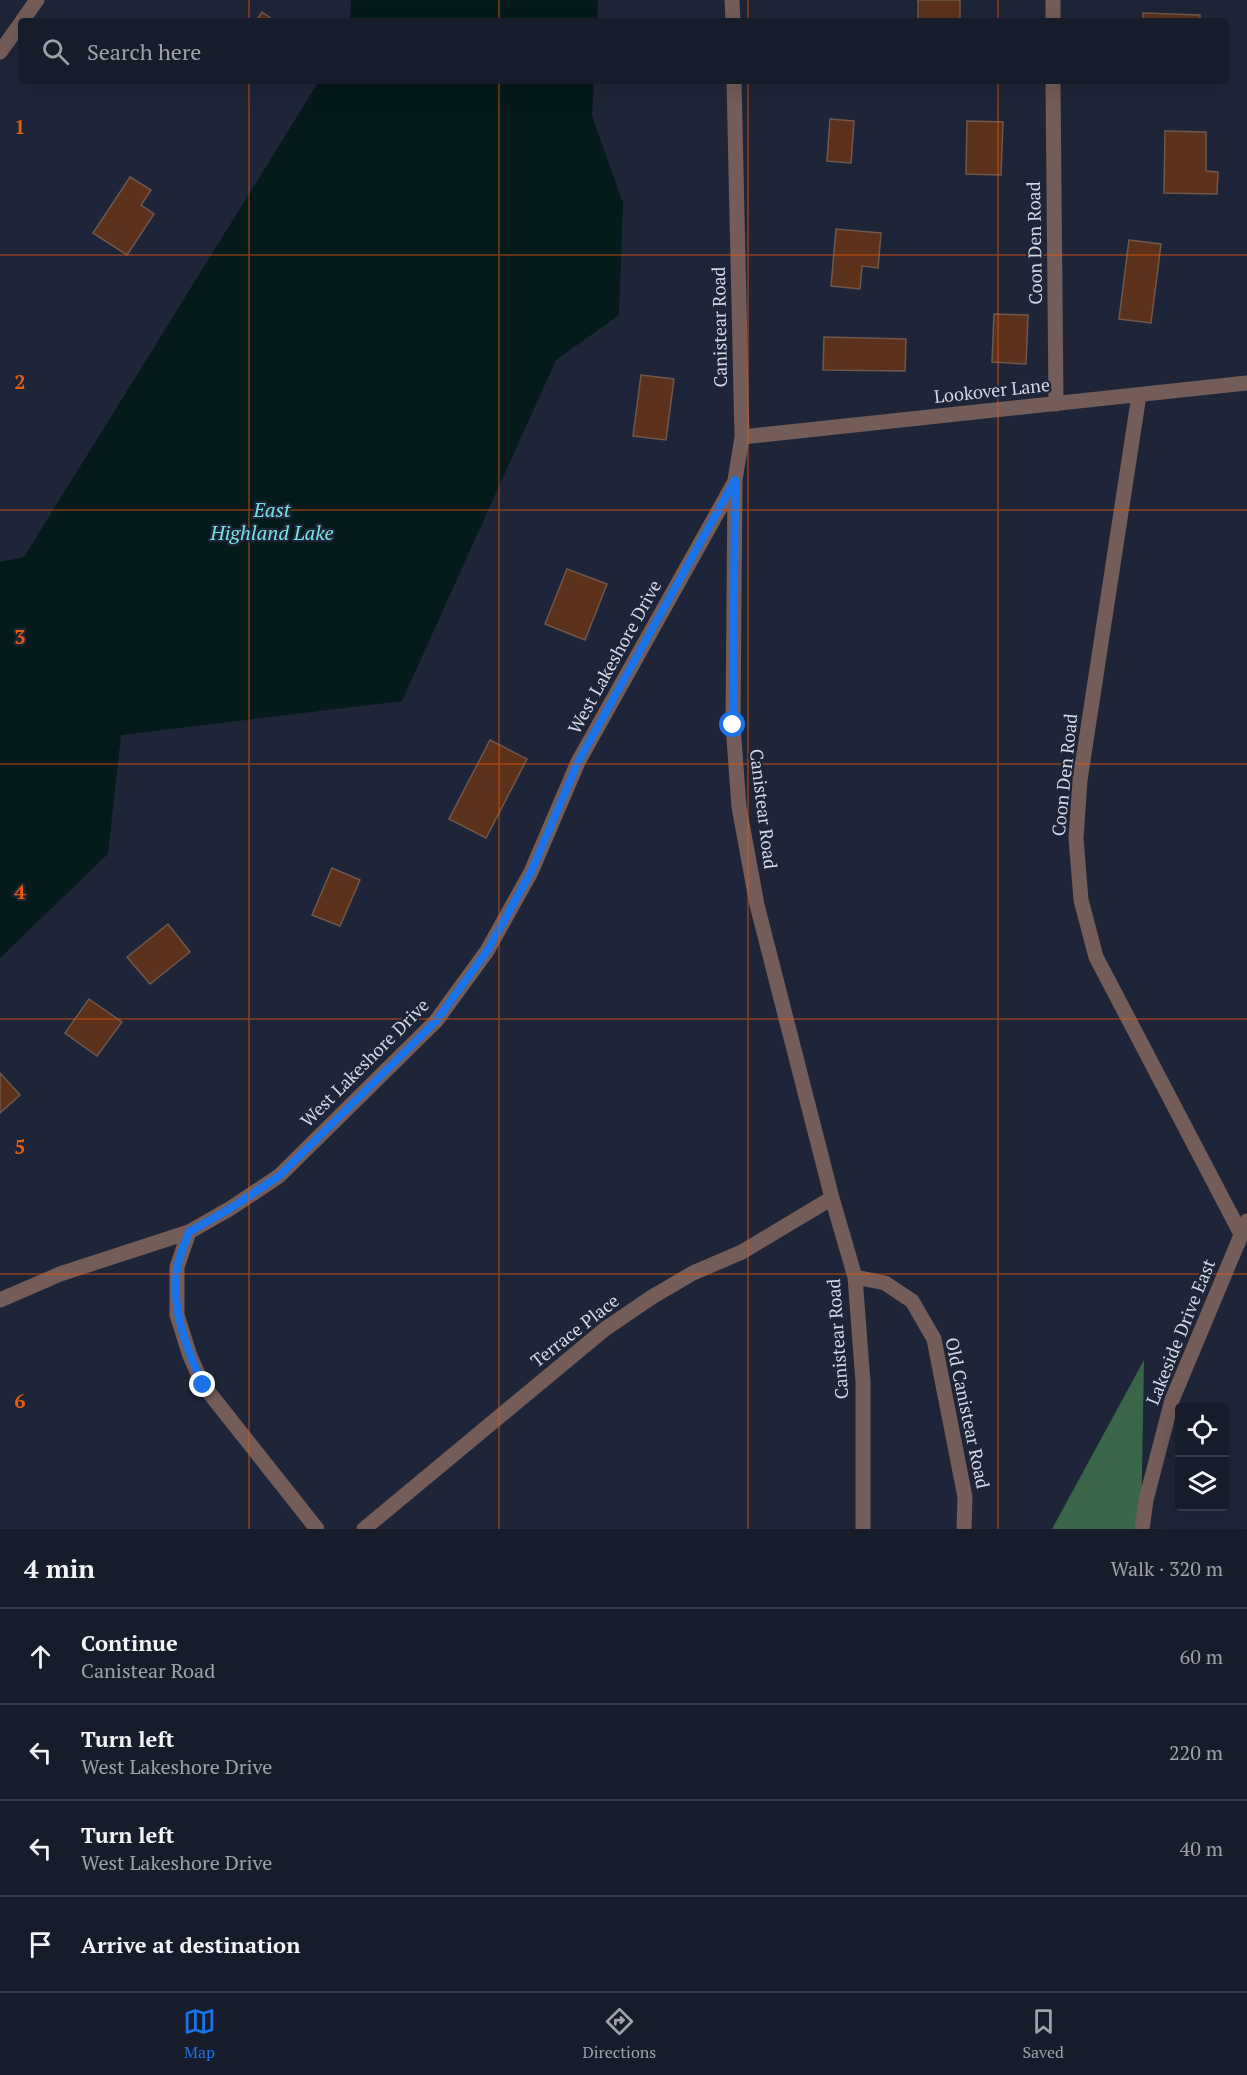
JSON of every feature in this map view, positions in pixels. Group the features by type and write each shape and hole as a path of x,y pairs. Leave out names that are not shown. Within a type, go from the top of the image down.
{"street":[{"path":"25,18 37,0"},
{"path":"732,0 733,18"},
{"path":"1053,0 1053,18"},
{"path":"0,52 18,27"},
{"name":"Canistear Road","path":"734,84 742,437 735,480 733,725 739,807 757,906 832,1198 855,1277 863,1382 862,1529"},
{"name":"Coon Den Road","path":"1053,84 1056,404"},
{"name":"Lookover Lane","path":"742,437 1247,383"},
{"name":"Coon Den Road","path":"1140,395 1080,780 1076,838 1082,900 1096,957 1244,1227"},
{"name":"West Lakeshore Drive","path":"0,1300 60,1274 189,1232 231,1208 279,1176 436,1021 487,951 531,872 578,762 735,480"},
{"name":"Terrace Place","path":"364,1529 605,1329 651,1297 693,1273 742,1252 832,1198"},
{"name":"Lakeside Drive East","path":"1142,1529 1146,1500 1172,1400 1244,1227"},
{"path":"189,1232 177,1267 177,1315 190,1356 203,1385 317,1529"},
{"name":"Old Canistear Road","path":"855,1277 885,1283 912,1301 934,1339 965,1497 964,1529"}],"green space":[{"path":"1144,1360 1141,1529 1052,1529"}],"water":[{"path":"351,0 598,0 597,18 350,18"},
{"name":"East Highland Lake","path":"317,84 594,84 592,116 623,203 619,315 556,360 402,701 121,735 108,854 0,958 0,562 24,557"}],"building":[{"path":"918,0 960,0 960,18 918,18"},
{"path":"262,12 271,18 258,18"},
{"path":"1143,13 1200,15 1200,18 1143,18"},
{"path":"830,119 854,121 851,163 827,161"},
{"path":"967,121 1003,122 1001,175 966,174"},
{"path":"1165,131 1206,132 1206,171 1218,172 1217,194 1164,193"},
{"path":"130,177 151,190 141,205 154,214 127,255 93,233"},
{"path":"836,229 881,233 878,268 862,266 860,289 831,286"},
{"path":"1129,240 1161,244 1151,323 1119,319"},
{"path":"994,314 1028,315 1026,364 992,362"},
{"path":"824,337 906,339 905,371 823,370"},
{"path":"641,375 674,379 666,440 633,436"},
{"path":"567,569 607,584 585,640 545,624"},
{"path":"490,740 527,759 486,838 449,819"},
{"path":"332,868 360,880 340,926 312,915"},
{"path":"168,924 190,952 150,984 127,957"},
{"path":"89,999 122,1022 97,1056 65,1033"},
{"path":"0,1073 20,1095 0,1113"}],"route":[{"path":"203,1385 190,1356 177,1315 177,1267 189,1232 231,1208 279,1176 373,1086 436,1021 487,951 531,872 578,762 735,480 733,725"}]}
